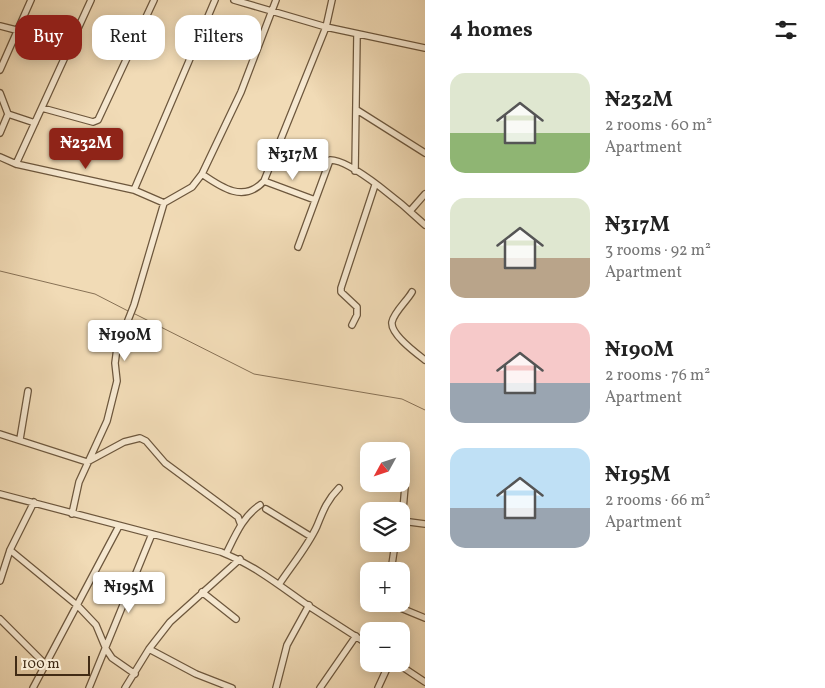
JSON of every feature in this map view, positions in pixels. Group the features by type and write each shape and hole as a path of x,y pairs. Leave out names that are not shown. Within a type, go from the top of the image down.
{"street":[{"path":"24,15 31,0"},
{"path":"16,164 91,0"},
{"path":"42,108 93,122 98,120 154,0"},
{"path":"134,190 215,0"},
{"path":"234,0 357,35 425,48"},
{"path":"72,514 79,482 107,422 117,381 115,363 117,348 134,305 164,203 192,187 202,174 241,92 274,12 276,0"},
{"path":"202,174 216,183 245,194 251,192 264,182 326,27 332,0"},
{"path":"0,26 15,30"},
{"path":"0,70 15,32"},
{"path":"355,171 357,35"},
{"path":"0,93 8,114 0,133"},
{"path":"357,110 425,153"},
{"path":"8,114 35,123"},
{"path":"0,157 16,164 134,190 164,203"},
{"path":"298,247 330,160 338,160 355,171 411,210 425,225"},
{"path":"264,182 315,200"},
{"path":"352,325 357,316 357,307 342,292 341,288 375,185"},
{"path":"411,210 425,194"},
{"path":"412,292 392,321 393,327 402,341 425,360"},
{"path":"20,439 28,391"},
{"path":"0,434 87,462 124,442 140,438 146,441 165,463 238,516 241,525"},
{"path":"280,583 310,536 329,498 339,488"},
{"path":"405,492 402,521 425,524"},
{"path":"0,494 240,559 280,583 308,605 360,639"},
{"path":"0,581 10,550 34,502"},
{"path":"226,554 241,525 252,510 260,505"},
{"path":"266,509 310,536"},
{"path":"33,688 119,526"},
{"path":"89,688 152,534"},
{"path":"10,550 78,606 96,626 112,658 135,674"},
{"path":"125,688 170,622 240,559"},
{"path":"202,592 236,619"},
{"path":"276,688 287,645 308,605"},
{"path":"410,612 425,618"},
{"path":"0,619 45,664"},
{"path":"320,688 356,636"},
{"path":"150,649 196,674 232,688"},
{"path":"378,688 385,672"},
{"path":"410,672 425,682"},
{"path":"192,682 196,674"}],"waterway":[{"path":"0,271 95,294 130,312"},
{"path":"133,313 254,374 402,399 425,410"}]}
